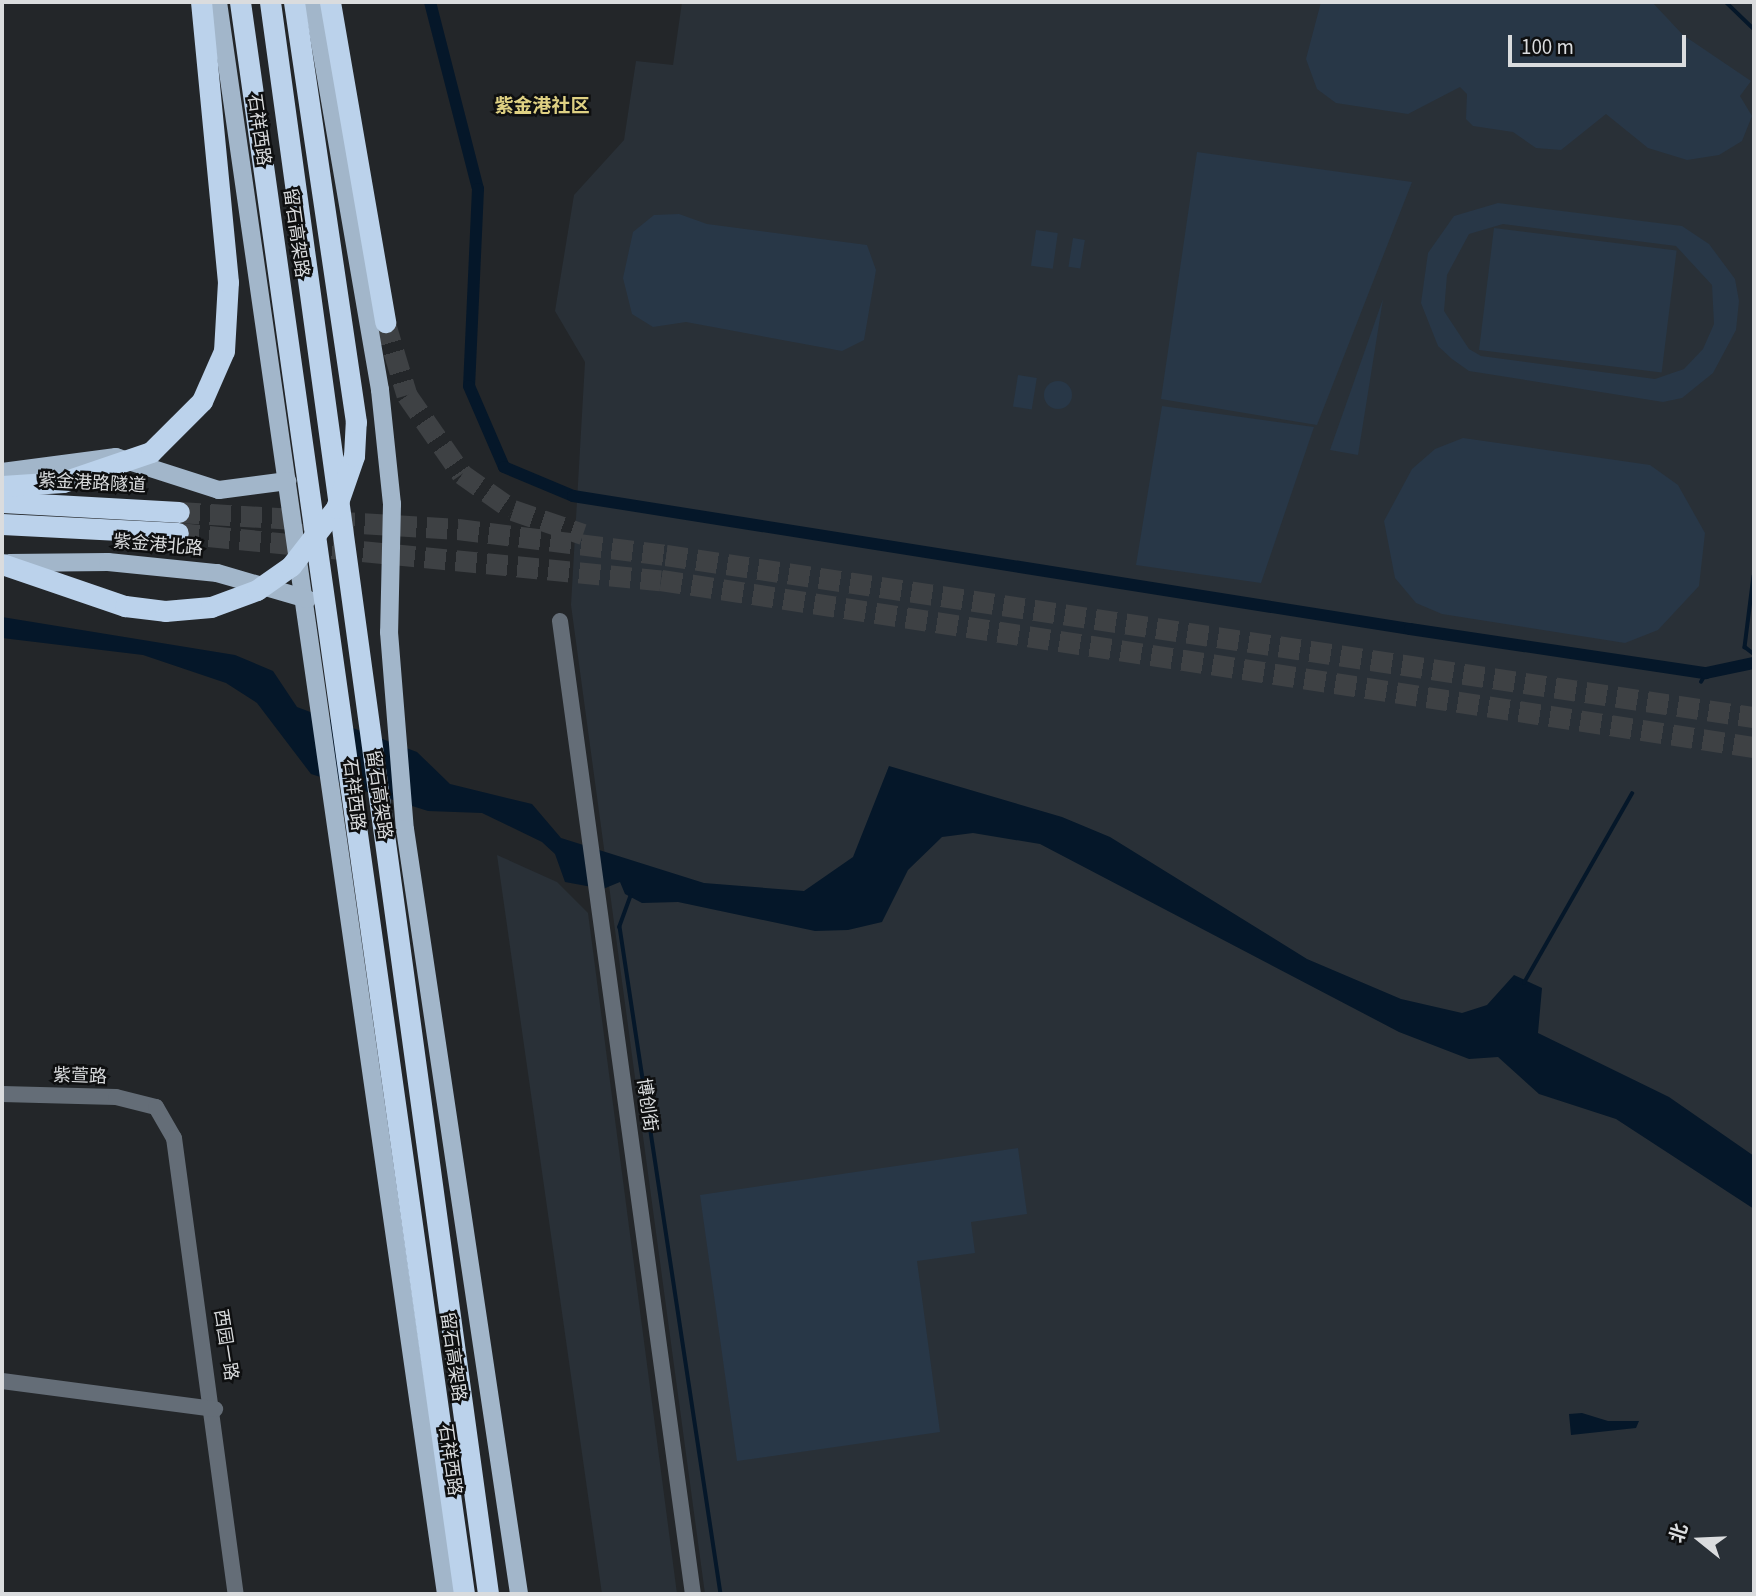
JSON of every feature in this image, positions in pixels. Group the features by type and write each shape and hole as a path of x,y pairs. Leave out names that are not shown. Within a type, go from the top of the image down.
{"highway":[{"path":"2,486 63,482 151,452 202,401 224,351 228,282 201,2"},
{"name":"留石高架路","path":"240,2 344,713 464,1594"},
{"name":"留石高架路","path":"270,2 369,709 488,1594"},
{"path":"2,572 165,611 233,600 291,566 323,529 346,485 356,438 352,385 294,2"},
{"path":"330,2 385,322"},
{"name":"紫金港路隧道","path":"2,502 178,522 2,524"},
{"path":"2,563 68,589"}],"main road":[{"name":"石祥西路","path":"219,2 287,481 307,599 330,789 446,1594"},
{"path":"313,2 389,457 396,726 476,1336 519,1594"},
{"path":"2,472 116,457 219,490 287,481"},
{"name":"紫金港北路","path":"2,563 108,562 217,573 307,599"}],"street":[{"name":"博创街","path":"560,621 693,1594"},
{"name":"紫萱路","path":"2,1094 116,1097 156,1108"},
{"name":"西园一路","path":"156,1108 174,1138 215,1409 236,1594"},
{"path":"2,1381 215,1409"}],"shaded area":[{"path":"682,2 1754,2 1754,1594 705,1594 571,605 585,362 555,311 574,195 624,140 636,61 673,65"},
{"path":"1321,2 1652,2 1683,35 1751,81 1740,96 1752,116 1742,141 1719,155 1687,160 1648,148 1606,114 1561,150 1536,148 1513,132 1473,126 1466,119 1467,94 1460,87 1408,114 1336,103 1317,89 1306,59"},
{"path":"1197,152 1412,182 1317,425 1161,399"},
{"path":"1498,203 1682,226 1709,244 1735,279 1739,301 1736,330 1713,373 1682,398 1663,402 1469,371 1438,346 1421,303 1428,253 1454,216","holes":["1503,224 1676,246 1712,285 1714,324 1703,349 1684,369 1655,379 1481,356 1469,349 1444,311 1447,275 1469,234"]},
{"path":"679,214 707,224 867,245 876,270 864,340 842,351 686,322 653,327 632,314 623,278 633,232 654,215"},
{"path":"1494,228 1677,250 1662,373 1479,350"},
{"path":"1036,230 1058,233 1053,269 1031,266"},
{"path":"1073,238 1085,240 1080,269 1068,267"},
{"path":"1383,299 1358,455 1330,450"},
{"path":"1018,375 1037,378 1032,410 1013,407"},
{"path":"1058,381 1068,385 1072,395 1068,405 1058,409 1048,405 1044,395 1048,385"},
{"path":"1162,406 1314,427 1261,583 1136,565"},
{"path":"1463,438 1650,465 1678,485 1705,533 1699,586 1658,630 1625,643 1442,614 1416,603 1395,578 1384,521 1412,469 1435,449"},
{"path":"2,617 235,655 273,671 297,707 417,752 450,784 532,804 561,838 704,883 804,891 853,857 889,766 1062,817 1110,837 1307,959 1401,999 1462,1013 1487,1005 1514,975 1542,988 1538,1033 1669,1097 1754,1156 1754,1209 1616,1119 1539,1094 1498,1057 1469,1059 1399,1032 1040,844 973,833 942,837 908,870 882,922 848,930 815,931 678,902 642,903 625,894 620,882 603,889 565,882 555,854 542,842 482,813 428,811 311,774 257,703 226,683 143,655 2,638"},
{"path":"497,855 557,882 588,913 677,1594 602,1594"},
{"path":"1018,1148 1027,1214 971,1222 975,1253 917,1261 940,1432 737,1461 700,1195"},
{"path":"1582,1413 1608,1421 1639,1421 1636,1428 1571,1435 1569,1414"}],"waterway":[{"path":"430,2 478,189 469,386 504,467 573,496 1410,629 1706,673 1754,663"},
{"path":"1726,2 1754,29"},
{"path":"1754,576 1745,647 1754,654"},
{"path":"1701,682 1706,673"},
{"path":"1524,983 1632,794"},
{"path":"631,896 620,927 721,1594"}],"tunnel":[{"path":"385,322 407,395 462,474 513,510 583,534"},
{"path":"179,512 458,529 666,555 1754,717"},
{"path":"178,533 661,580 1754,747"}],"district":[{"name":"紫金港社区","path":"542,107"}]}
